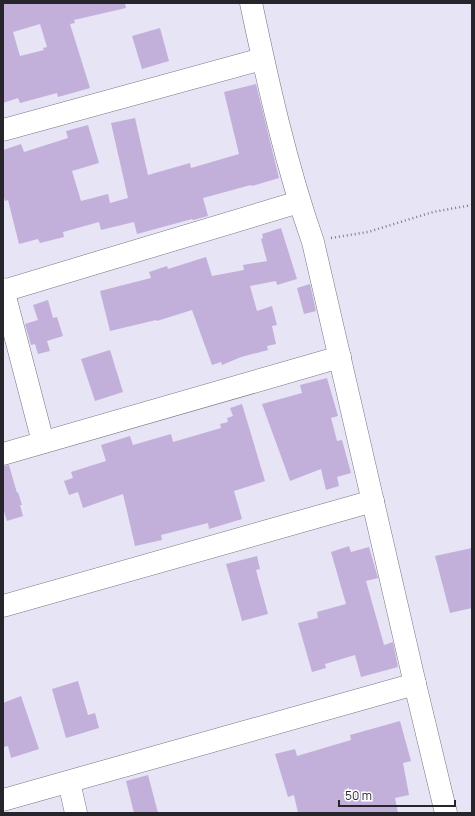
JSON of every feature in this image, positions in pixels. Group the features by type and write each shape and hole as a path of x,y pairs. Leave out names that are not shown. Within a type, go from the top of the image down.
{"street":[{"path":"251,3 262,59 299,202 313,242 446,813"},
{"path":"3,130 262,59"},
{"path":"43,442 3,290 299,202"},
{"path":"3,454 340,357"},
{"path":"3,606 373,501"},
{"path":"3,800 415,684"},
{"path":"69,782 76,813"}],"path":[{"path":"313,242 368,232 433,212 472,205"}],"building":[{"path":"3,3 125,3 126,8 74,20 75,23 70,24 90,88 58,97 57,93 20,103 18,98 3,103","holes":["40,24 47,47 43,48 44,50 20,56 13,32"]},
{"path":"160,28 169,61 142,69 132,36"},
{"path":"256,84 279,178 203,198 208,216 193,220 192,219 137,234 134,222 101,230 99,222 63,232 64,237 40,243 38,239 19,244 8,200 5,201 3,194 3,150 21,144 24,152 68,138 66,131 88,125 99,163 72,171 81,201 108,194 110,203 128,198 111,123 135,118 148,175 190,163 191,168 239,154 224,92"},
{"path":"281,228 297,279 277,285 276,281 250,286 257,311 272,306 277,325 272,326 276,344 267,346 268,350 241,357 222,365 221,362 212,365 192,310 157,321 110,331 100,291 151,278 149,272 167,266 168,269 206,257 212,276 244,270 243,265 267,261 261,239 263,238 262,234"},
{"path":"310,284 316,311 304,314 297,288"},
{"path":"48,300 53,318 57,317 63,336 47,341 50,351 38,354 35,344 31,345 25,324 38,320 33,305"},
{"path":"110,350 123,392 95,401 81,359"},
{"path":"327,378 338,416 331,418 337,441 342,440 351,473 337,477 339,486 326,490 321,469 290,481 262,404 302,393 300,385"},
{"path":"242,404 265,481 234,491 242,519 209,529 208,523 161,535 162,540 135,546 123,494 83,508 78,492 69,495 64,481 73,478 71,472 106,461 101,445 130,436 133,445 171,434 173,442 221,428 220,424 228,422 227,418 233,416 230,408"},
{"path":"9,465 22,505 20,505 23,516 7,521 3,508 3,466"},
{"path":"349,546 351,552 369,547 378,578 366,581 384,645 393,642 398,667 361,677 355,655 325,664 326,668 312,672 298,623 318,618 317,612 346,604 331,552"},
{"path":"472,548 472,608 450,613 435,556"},
{"path":"257,556 260,569 256,570 268,614 242,621 226,564"},
{"path":"78,681 88,715 95,713 99,728 66,738 52,689"},
{"path":"21,696 39,749 11,758 8,746 3,747 3,703"},
{"path":"400,721 411,761 403,763 409,795 395,798 398,813 298,813 294,795 288,797 275,754 295,749 297,756 351,740 350,735"},
{"path":"148,775 158,813 134,813 126,781"}]}
